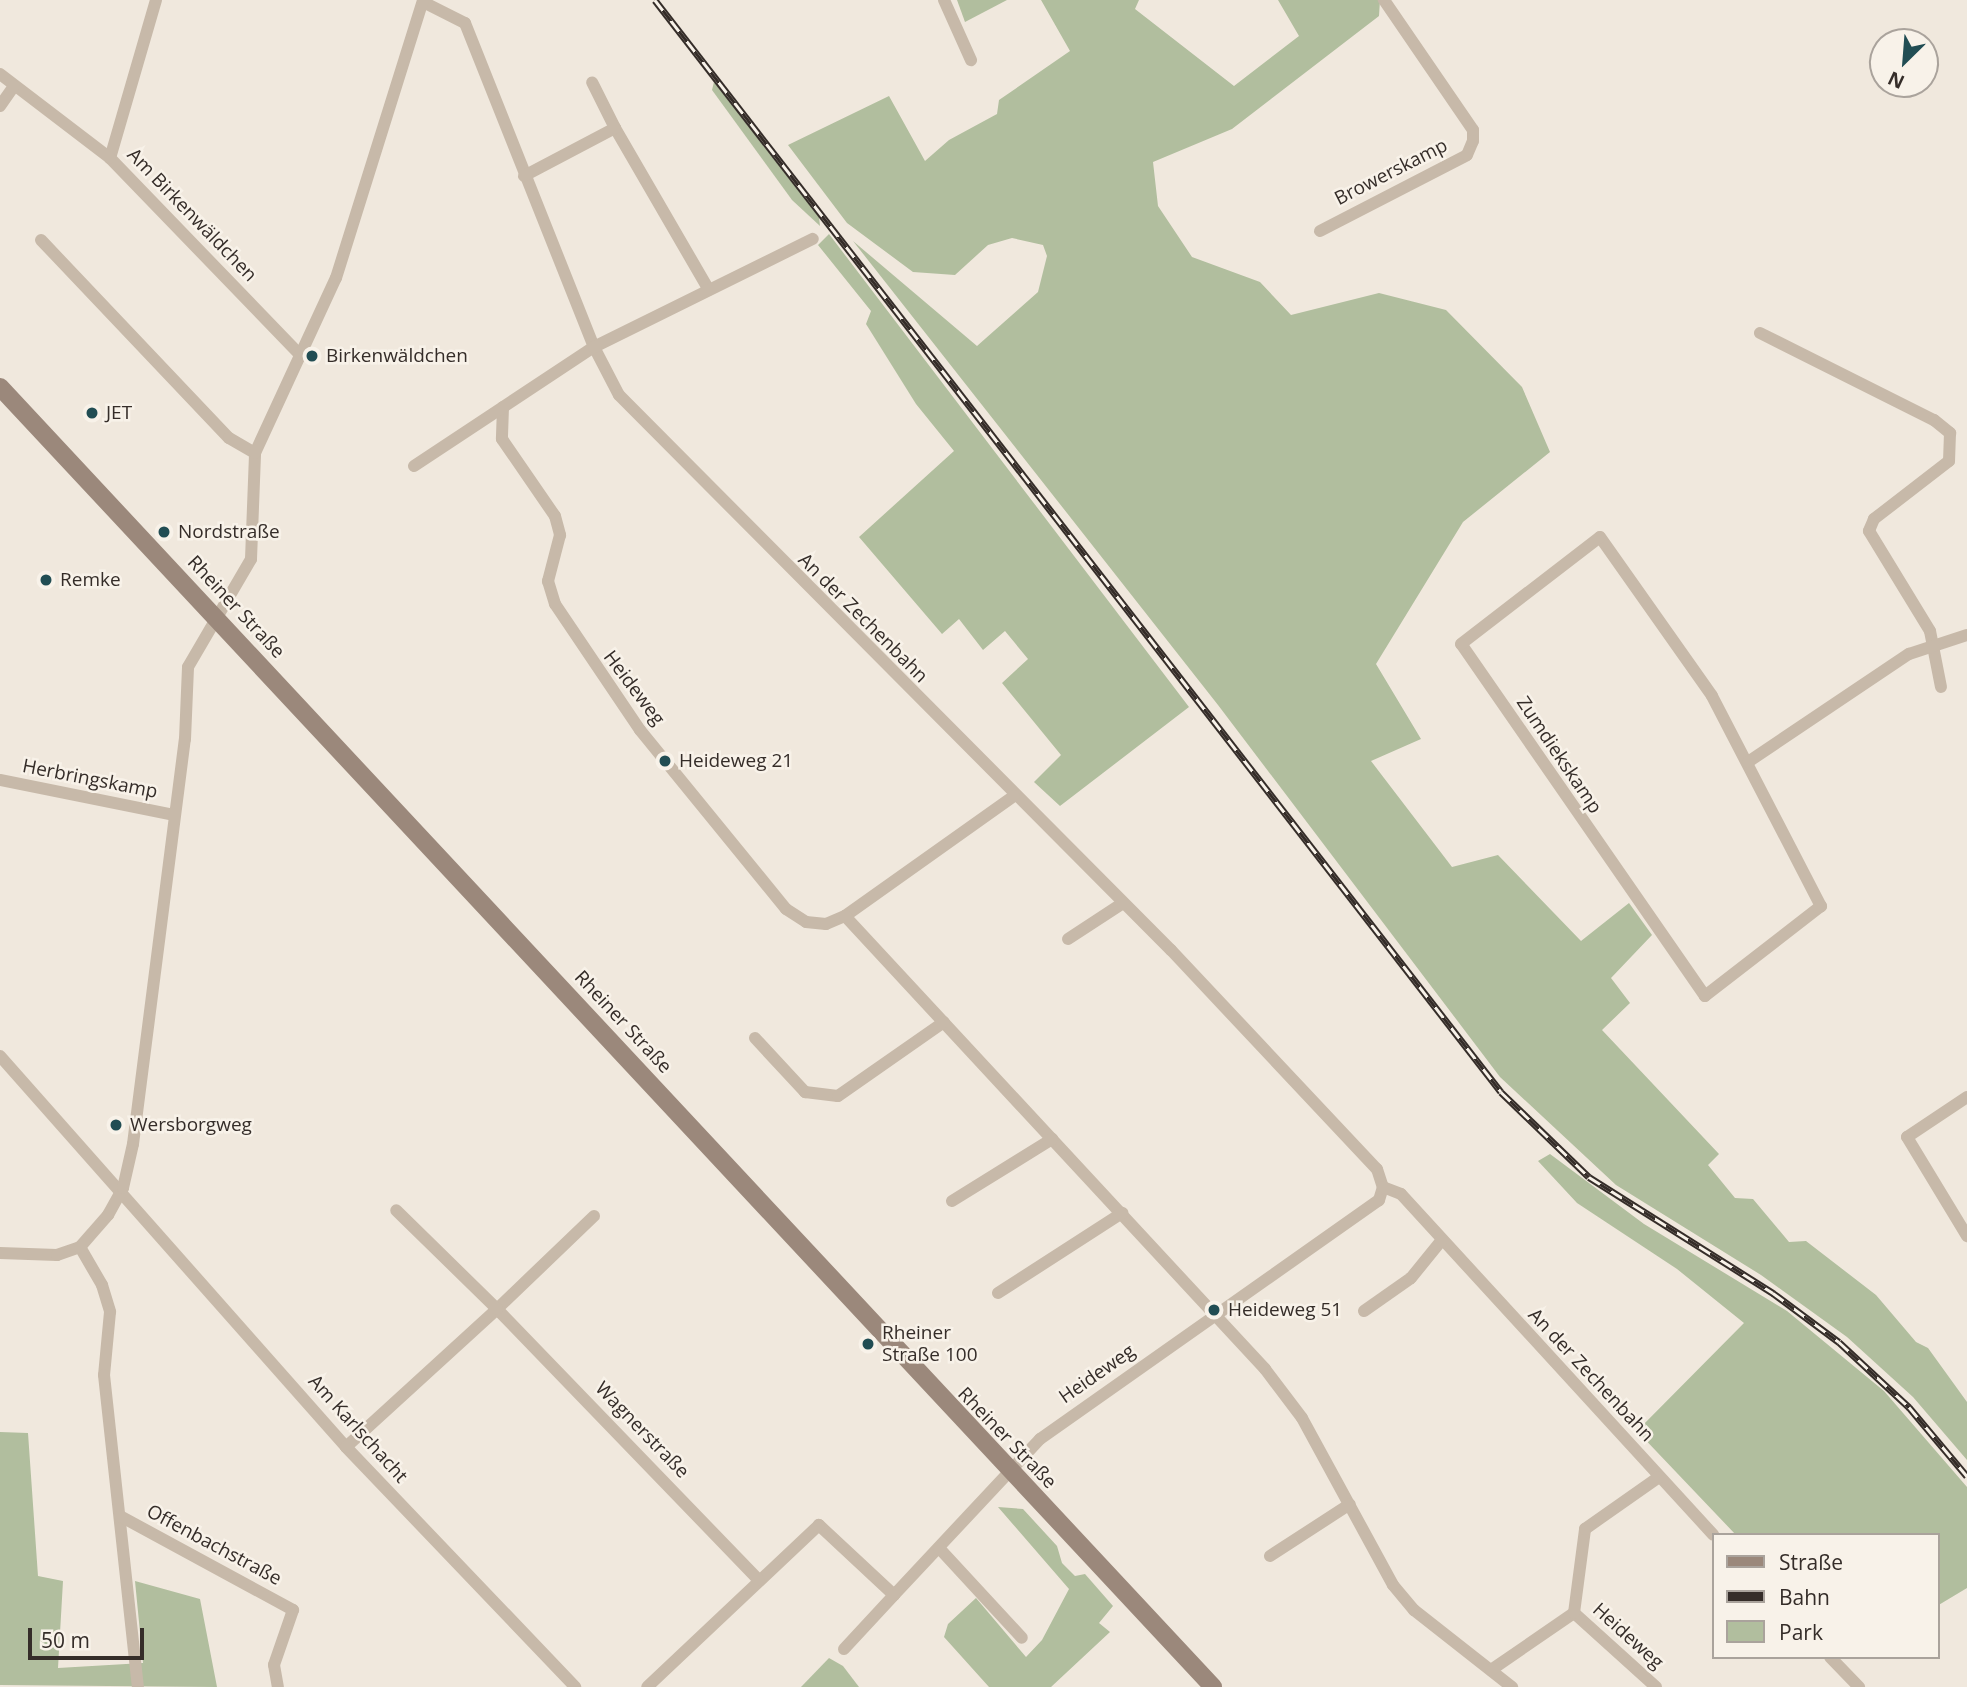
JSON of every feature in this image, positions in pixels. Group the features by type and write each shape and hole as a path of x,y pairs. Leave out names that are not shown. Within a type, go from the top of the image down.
{"main road":[{"name":"Rheiner Straße","path":"0,387 1009,1473 1213,1687"}],"street":[{"name":"Am Birkenwäldchen","path":"156,0 110,159 301,356"},
{"path":"944,0 971,60"},
{"name":"Browerskamp","path":"1320,231 1467,155 1473,141 1473,130 1384,0"},
{"path":"0,1253 57,1255 80,1247 108,1215 122,1188 133,1144 173,815 185,739 188,667 251,559 255,453 301,356 365,194 423,1"},
{"name":"An der Zechenbahn","path":"423,1 465,23 594,347 619,395 645,426 1123,903 1377,1169 1383,1187 1401,1194 1441,1241 1712,1534"},
{"path":"0,74 110,159"},
{"path":"592,82 615,128 709,290"},
{"path":"0,106 14,86"},
{"path":"524,176 615,128"},
{"path":"414,466 594,347 813,239"},
{"path":"41,240 229,438 255,453"},
{"path":"1760,332 1934,419 1950,433 1949,461 1874,519 1869,531 1934,646 1941,687"},
{"name":"Heideweg","path":"503,407 502,439 555,516 560,536 548,581 584,655 786,909 806,922 826,924 845,916 1014,796"},
{"name":"Zumdiekskamp","path":"1600,537 1712,696 1748,762 1821,906 1705,996 1693,987 1461,644 1600,537"},
{"path":"1748,762 1909,654 1967,635"},
{"name":"Herbringskamp","path":"0,780 173,815"},
{"path":"1068,939 1123,903"},
{"path":"845,916 1215,1314 1294,1407 1393,1585 1414,1610 1512,1687"},
{"path":"755,1038 805,1092 838,1096 944,1023"},
{"name":"Am Karlschacht","path":"0,1056 122,1188 346,1447 575,1687"},
{"path":"1967,1097 1907,1137 1967,1236"},
{"path":"952,1201 1052,1139"},
{"name":"Heideweg","path":"1009,1473 1040,1438 1348,1223 1379,1200 1383,1187"},
{"name":"Wagnerstraße","path":"396,1210 497,1309 758,1579"},
{"path":"998,1293 1122,1213"},
{"path":"346,1447 594,1216"},
{"path":"1364,1311 1411,1278 1441,1241"},
{"path":"80,1247 102,1285 110,1312 104,1375 138,1687"},
{"path":"844,1648 1009,1473"},
{"name":"Heideweg","path":"1491,1670 1574,1613 1585,1529 1659,1478"},
{"path":"1270,1556 1350,1504"},
{"name":"Offenbachstraße","path":"120,1516 293,1610 274,1665 278,1687"},
{"path":"647,1687 758,1579 819,1525 894,1595"},
{"path":"939,1548 1022,1638"},
{"name":"Heideweg","path":"1574,1613 1656,1687"},
{"path":"1832,1659 1859,1687"}],"green space":[{"path":"957,0 1007,0 965,22"},
{"path":"1041,0 1139,0 1135,9 1234,86 1299,36 1278,0 1380,0 1379,16 1232,129 1153,162 1158,206 1192,257 1260,282 1291,315 1379,293 1446,310 1522,387 1550,452 1463,522 1376,664 1421,739 1371,761 1452,867 1498,855 1581,941 1629,903 1652,935 1611,978 1630,1003 1602,1030 1719,1154 1708,1165 1735,1198 1753,1199 1789,1242 1806,1241 1876,1295 1916,1342 1928,1348 1967,1402 1967,1460 1913,1397 1847,1337 1761,1275 1616,1185 1500,1077 1218,705 853,241 977,346 1038,292 1047,256 1043,245 1012,238 988,245 955,275 913,272 847,223 788,145 889,96 925,161 949,140 997,114 999,100 1070,51"},
{"path":"714,82 819,217 820,226 792,200 712,90"},
{"path":"829,234 1189,707 1060,806 1034,782 1061,755 1002,683 1028,659 1005,631 983,650 959,619 942,634 859,537 954,451 916,404 866,324 871,311 818,245"},
{"path":"1550,1154 1644,1224 1787,1311 1884,1391 1967,1487 1967,1588 1939,1605 1939,1533 1734,1533 1637,1431 1744,1323 1677,1269 1577,1203 1538,1161"},
{"path":"0,1432 28,1433 38,1576 63,1581 58,1668 143,1663 135,1581 200,1599 217,1687 0,1685"},
{"path":"998,1507 1023,1509 1057,1546 1062,1563 1075,1576 1085,1574 1113,1606 1099,1623 1110,1632 1051,1687 989,1687 944,1637 948,1624 976,1598 1026,1657 1042,1640 1069,1589"},
{"path":"829,1658 843,1666 859,1687 801,1687"}],"railway":[{"path":"655,0 1501,1092 1589,1177 1773,1293 1839,1342 1909,1407 1967,1476"}],"place":[{"name":"Birkenwäldchen","path":"312,356"},
{"name":"JET","path":"92,413"},
{"name":"Nordstraße","path":"164,532"},
{"name":"Remke","path":"46,580"},
{"name":"Heideweg 21","path":"665,761"},
{"name":"Wersborgweg","path":"116,1125"},
{"name":"Heideweg 51","path":"1214,1310"},
{"name":"Rheiner Straße 100","path":"868,1344"}]}
